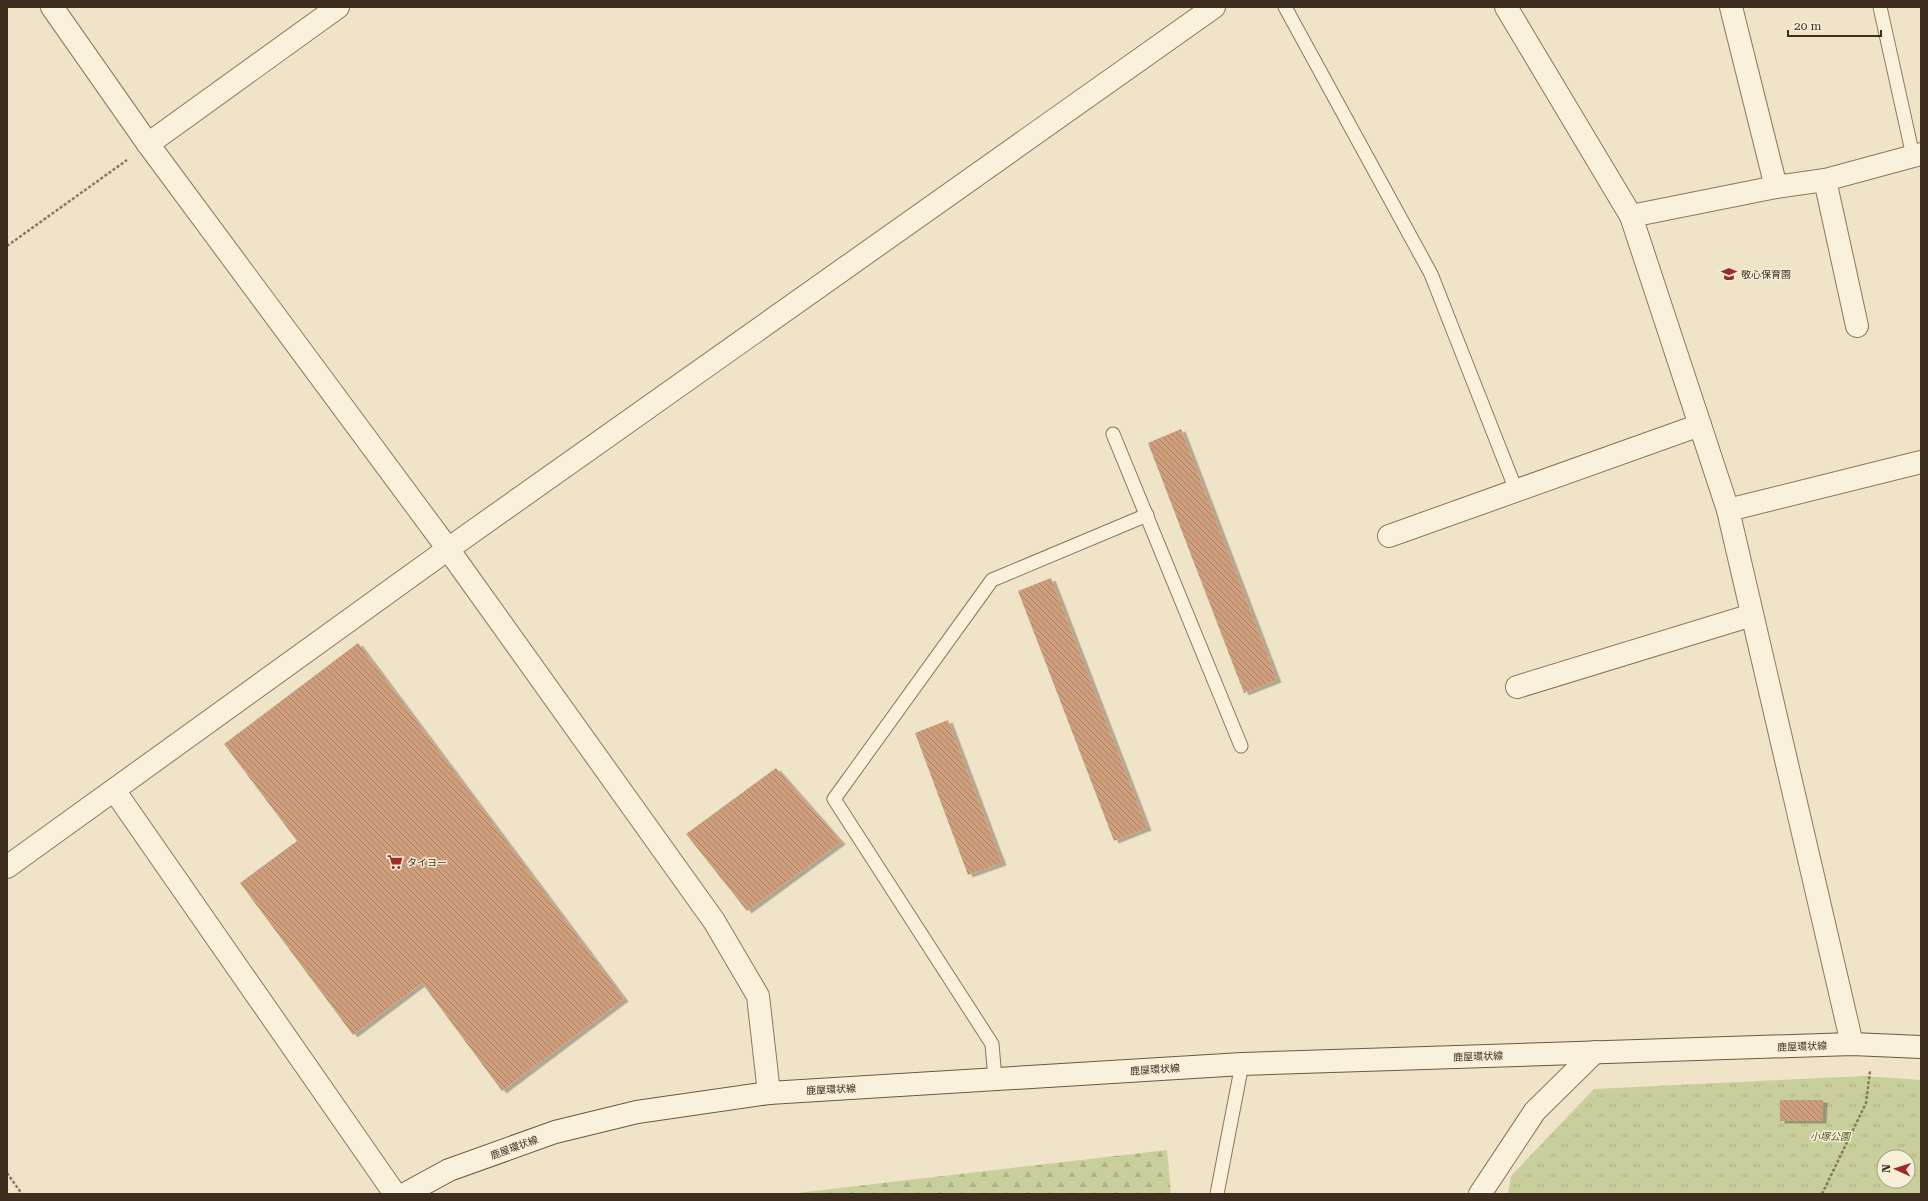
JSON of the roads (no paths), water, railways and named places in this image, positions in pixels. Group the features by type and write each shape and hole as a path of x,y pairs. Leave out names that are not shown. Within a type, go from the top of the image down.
{"street":[{"path":"52,7 148,144 448,549 714,921 758,996 769,1093"},
{"path":"148,144 338,7"},
{"path":"7,867 448,549 1214,7"},
{"path":"1506,7 1631,216 1728,510 1852,1044"},
{"path":"1731,7 1776,187"},
{"path":"1631,216 1776,187 1825,180 1917,155"},
{"path":"1825,180 1857,326"},
{"path":"1389,536 1700,425"},
{"path":"1728,510 1921,462"},
{"path":"1517,687 1752,615"},
{"path":"114,790 395,1194"},
{"name":"鹿屋環状線","path":"405,1194 449,1170 555,1132 638,1112 769,1093 1242,1064 1852,1044 1921,1047"},
{"path":"1480,1194 1535,1111 1595,1052"}],"lane":[{"path":"1285,7 1431,274 1516,490"},
{"path":"1880,7 1917,155"},
{"path":"1113,434 1241,746"},
{"path":"995,1079 992,1044 834,799 992,580 1147,515"},
{"path":"1217,1194 1242,1064"}],"place":[{"name":"敬心保育園","path":"1729,274"},
{"name":"タイヨー","path":"395,862"}],"park label":[{"name":"小塚公園","path":"1830,1136"}]}
